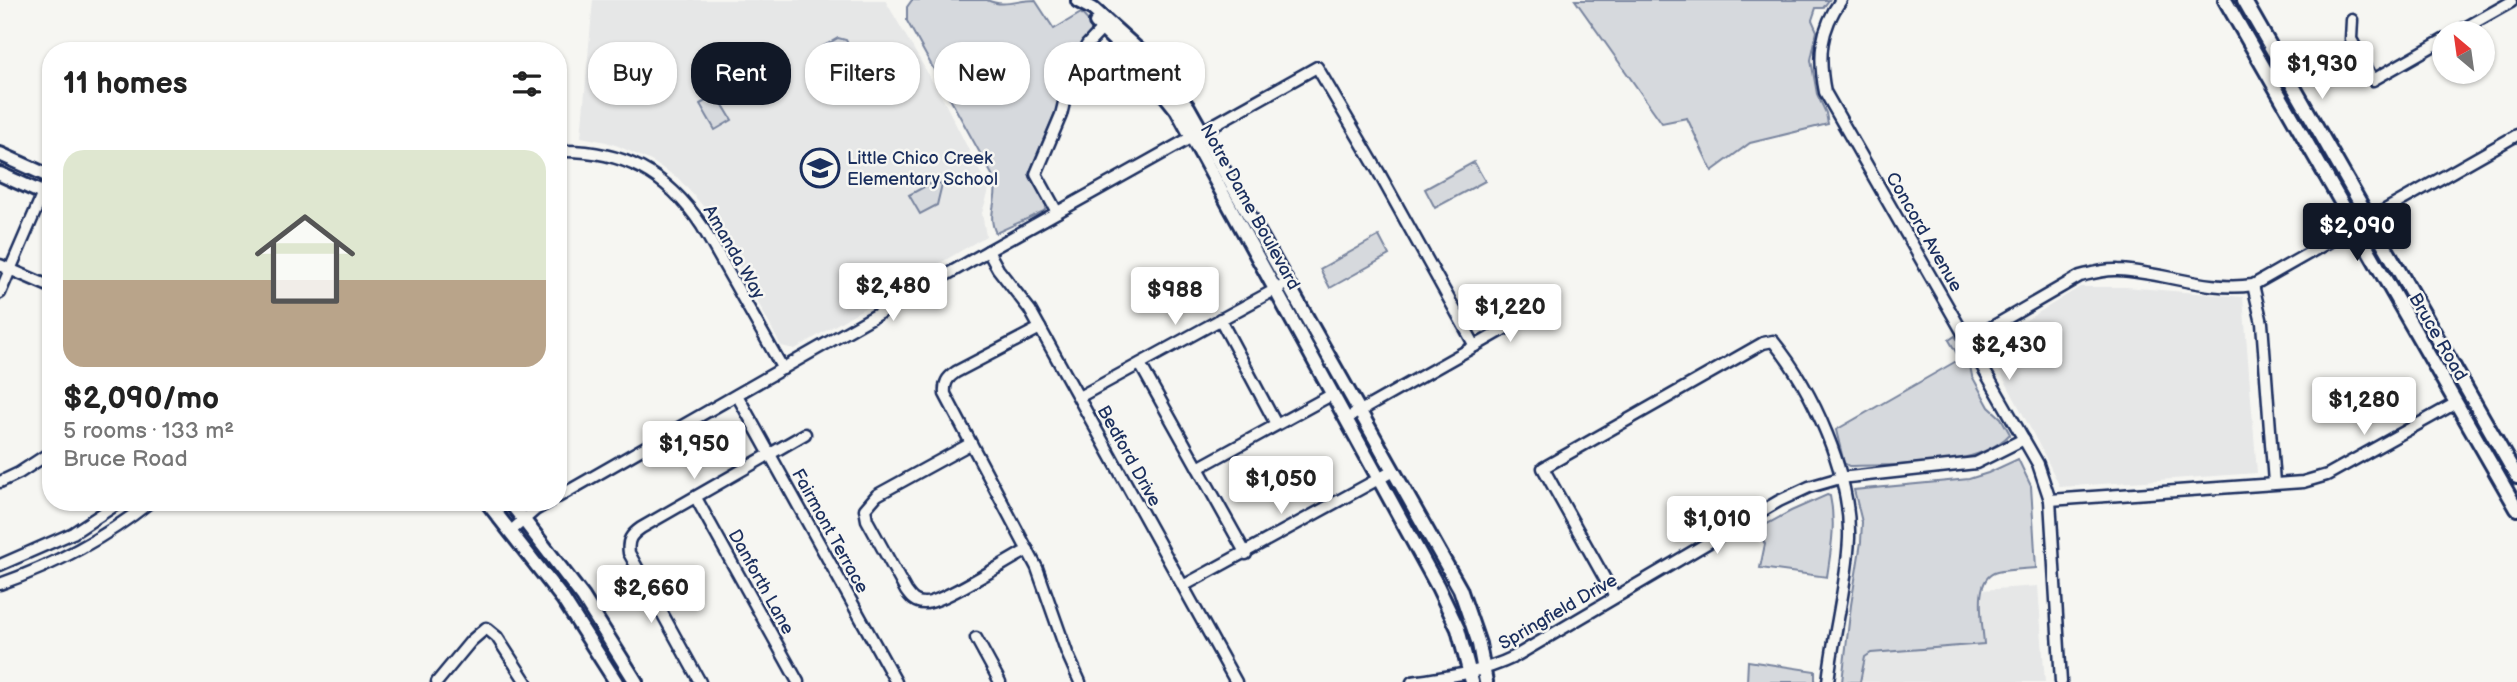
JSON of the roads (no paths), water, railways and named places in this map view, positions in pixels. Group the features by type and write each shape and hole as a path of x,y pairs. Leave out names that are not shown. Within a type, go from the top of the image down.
{"street":[{"name":"Concord Avenue","path":"1841,0 1830,15 1821,39 1821,69 1825,92 2038,464 2050,500 2062,682"},
{"name":"Bruce Road","path":"2224,0 2517,509"},
{"name":"Bruce Road","path":"2244,0 2517,477"},
{"path":"2476,21 2510,1 2517,13"},
{"path":"2352,20 2351,39 2373,80 2432,46"},
{"path":"1057,212 1036,174 1061,115 1070,74 1087,45 1105,26"},
{"name":"Notre Dame Boulevard","path":"1105,26 1196,134 1281,286 1359,412 1460,589 1479,644 1485,676"},
{"path":"567,492 1317,67 1475,346"},
{"path":"1968,341 2080,276 2097,271 2118,270 2222,288 2253,285 2517,135"},
{"name":"Amanda Way","path":"567,152 602,154 643,167 688,204 783,369"},
{"path":"0,154 42,173"},
{"path":"0,174 42,193"},
{"path":"0,293 5,268 42,204"},
{"name":"Bedford Drive","path":"988,251 1040,327 1236,682"},
{"path":"5,268 42,283"},
{"path":"2253,285 2262,323 2274,483"},
{"path":"1079,397 1281,286"},
{"name":"Notre Dame Boulevard","path":"1281,286 1346,419 1448,605 1458,629 1471,677"},
{"path":"1346,419 1529,315"},
{"path":"1220,319 1276,424"},
{"path":"1040,327 949,377 944,385 945,394 1037,568 1080,682"},
{"path":"1615,597 1543,468 1763,342 1773,341 1786,358 1824,428 1834,452 1848,513 1848,547 1828,682"},
{"path":"1140,363 1246,554"},
{"path":"1198,468 1333,394"},
{"name":"Fairmont Terrace","path":"737,395 896,682"},
{"path":"2050,500 2303,482 2327,475 2456,402"},
{"path":"700,682 629,552 627,543 632,534 805,434"},
{"name":"Springfield Drive","path":"1412,682 1485,676 1615,597 1787,497 1809,487 1840,478 1976,463 2024,439"},
{"path":"970,444 877,495 865,509 867,520 906,591 913,600 922,603 942,598 1028,550"},
{"path":"0,482 42,458"},
{"path":"1184,586 1393,471"},
{"name":"Danforth Lane","path":"696,498 798,682"},
{"path":"0,565 73,533 106,511"},
{"path":"0,584 55,562 104,536 138,511"},
{"path":"494,511 563,599 616,682"},
{"path":"518,511 579,591 633,681"},
{"path":"511,531 536,511"},
{"path":"436,682 471,641 486,628 497,637 526,682"},
{"path":"976,638 1000,682"}],"place":[{"name":"Little Chico Creek Elementary School","path":"820,168"}]}
